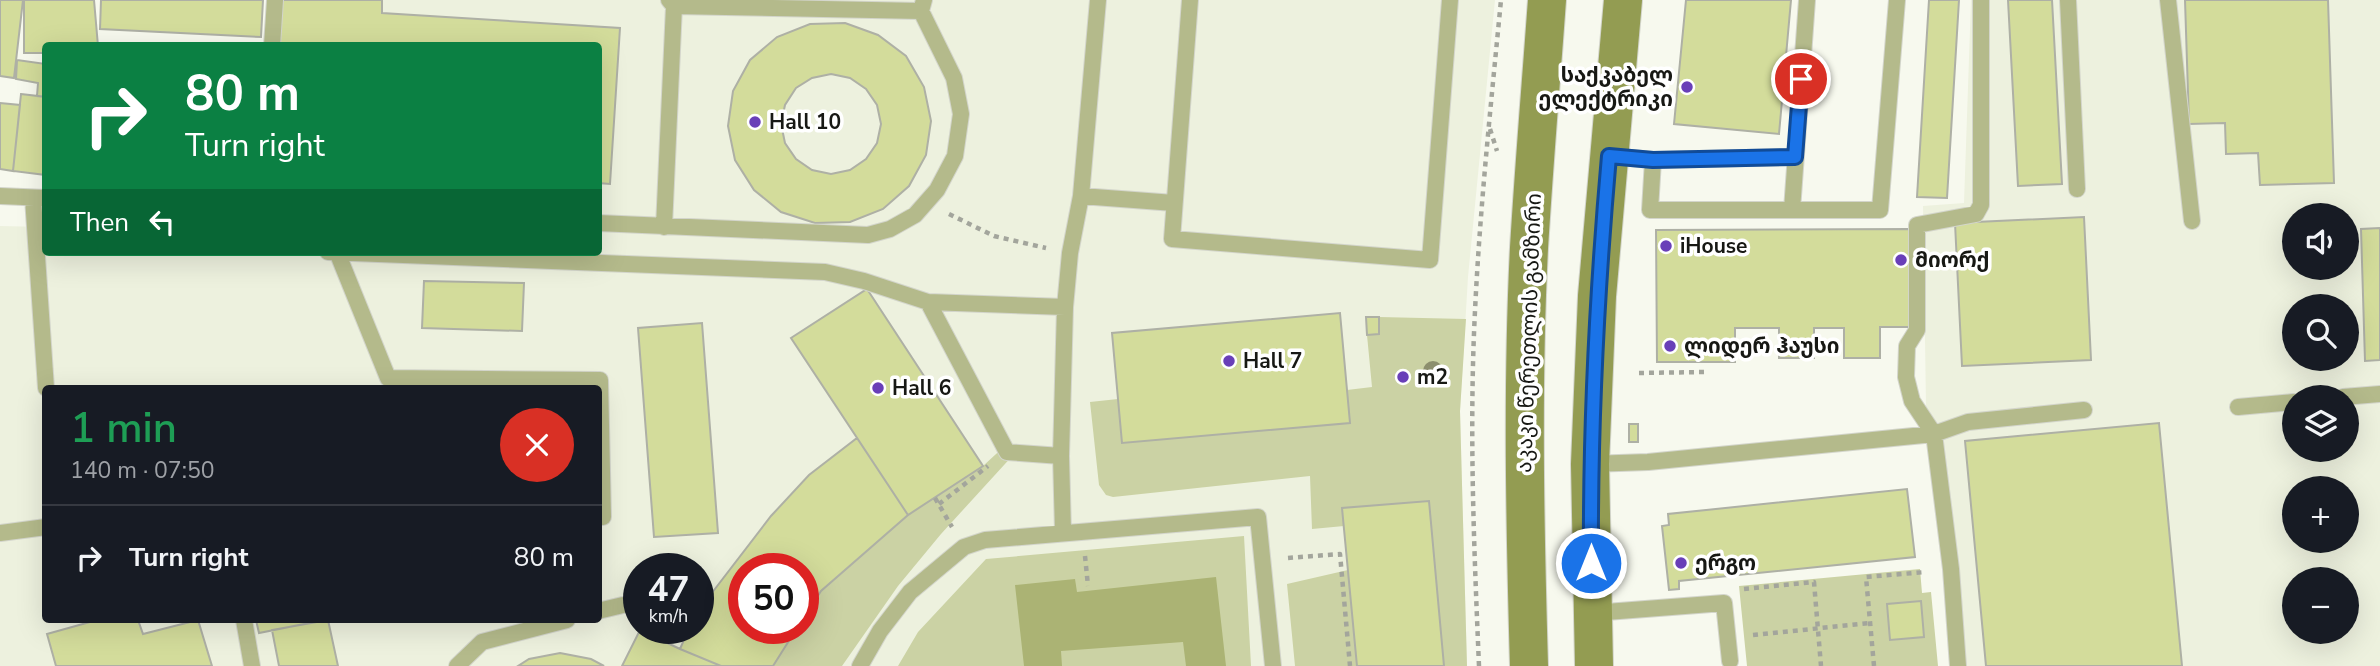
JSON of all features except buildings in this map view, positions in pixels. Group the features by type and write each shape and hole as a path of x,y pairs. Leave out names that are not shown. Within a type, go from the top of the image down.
{"main road":[{"name":"აკაკი წერეთლის გამზირი","path":"1529,666 1524,480 1527,315 1529,249 1547,0"},
{"path":"1594,666 1590,464 1597,296 1623,0"}],"lane":[{"path":"272,42 275,0"},
{"path":"1063,532 1061,456 1065,307 1070,253 1081,196 1098,0"},
{"path":"1189,0 1171,239 1430,260 1450,0"},
{"path":"1792,210 1807,0"},
{"path":"1653,160 1650,210 1880,210 1897,0"},
{"path":"1958,666 1951,569 1934,434 1912,401 1906,377 1907,345 1917,330 1917,225 1976,214 1981,205 1981,0"},
{"path":"2068,0 2077,190"},
{"path":"2168,0 2192,221"},
{"path":"602,223 664,226 868,235 890,229 915,215 937,190 955,156 961,114 954,78 922,5 671,3 664,226"},
{"path":"1609,156 1653,160 1795,157"},
{"path":"1081,196 1174,203"},
{"path":"0,197 39,198 46,385"},
{"path":"339,256 388,378 600,380 600,385"},
{"path":"435,256 825,272 864,281 928,302 1065,307"},
{"path":"928,302 1007,452 1061,456"},
{"path":"2359,396 2380,394"},
{"path":"2238,407 2282,403"},
{"path":"1590,464 1648,462 1934,434 1968,422 2084,410"},
{"path":"602,471 603,517"},
{"path":"860,666 880,631 910,592 964,547 985,540 1063,532 1258,517 1273,666"},
{"path":"0,533 42,528"},
{"path":"1591,613 1724,603 1730,661"},
{"path":"602,610 623,605"},
{"path":"245,623 252,666"},
{"path":"457,666 482,642 555,623"}],"path":[{"path":"1479,666 1473,523 1475,311 1501,0"},
{"path":"926,202 994,236 1070,253"},
{"path":"1639,373 1704,372"},
{"path":"939,504 1007,452"},
{"path":"935,498 964,547"},
{"path":"1262,561 1340,554 1350,666"},
{"path":"1874,666 1866,577 1951,569"},
{"path":"1724,603 1736,590 1814,582 1821,666"},
{"path":"1727,638 1870,623"}],"shaded area":[{"path":"268,0 1495,0 1468,277 1460,411 1467,666 0,666 0,226 42,227 42,256 602,256 602,42 264,42"},
{"path":"1971,0 2380,0 2380,666 1953,666 1947,570 1926,406 1923,206 1964,203"},
{"path":"1379,317 1466,319 1460,411 1467,666 1295,666 1287,584 1348,570 1344,526 1312,529 1310,476 1113,497 1106,495 1099,485 1090,402 1118,399 1122,443 1349,423 1347,390 1372,387 1367,335 1379,334"},
{"path":"1008,443 1015,453 898,586 842,666 773,666 787,644 819,644 821,591 908,515 983,466"},
{"path":"1244,536 1251,666 898,666 918,632 986,559"},
{"path":"1920,569 1922,593 1931,592 1938,666 1747,666 1739,586"},
{"path":"1216,577 1226,666 1186,666 1183,642 1061,651 1062,666 1024,666 1015,585 1075,579 1077,592"}],"place":[{"name":"საქკაბელ ელექტრიკი","path":"1687,87"},
{"name":"Hall 10","path":"755,122"},
{"name":"iHouse","path":"1666,246"},
{"name":"მიორქ","path":"1901,260"},
{"name":"ლიდერ ჰაუსი","path":"1670,346"},
{"name":"Hall 7","path":"1229,361"},
{"name":"m2","path":"1403,377"},
{"name":"Hall 6","path":"878,388"},
{"name":"ერგო","path":"1681,563"}],"route":[{"path":"1591,563 1590,464 1597,296 1609,156 1653,160 1795,157 1801,79"}]}
